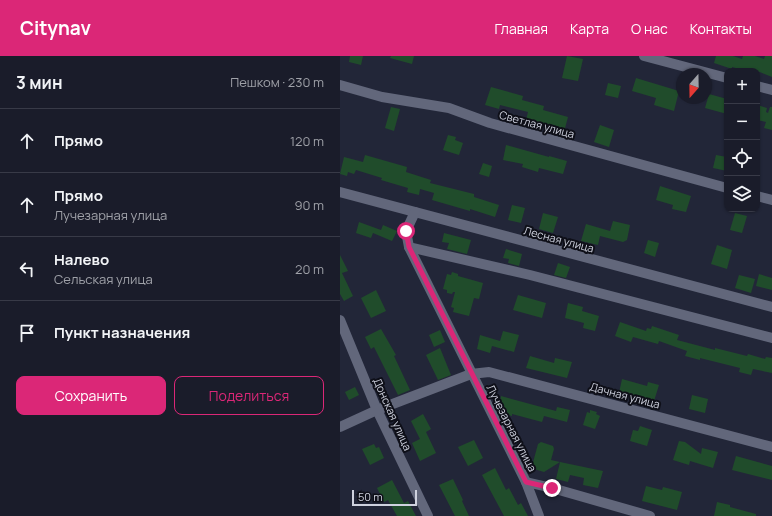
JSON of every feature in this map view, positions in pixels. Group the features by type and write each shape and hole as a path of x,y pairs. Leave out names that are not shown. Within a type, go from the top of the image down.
{"street":[{"path":"644,56 724,77"},
{"name":"Светлая улица","path":"340,85 382,97 448,108 490,123 724,187"},
{"path":"760,87 772,90"},
{"name":"Лесная улица","path":"340,192 772,307"},
{"path":"760,197 772,200"},
{"path":"415,212 406,231 409,247 530,275 772,338"},
{"name":"Лучезарная улица","path":"409,247 526,482 539,516"},
{"name":"Донская улица","path":"340,320 377,410 428,516"},
{"name":"Дачная улица","path":"340,427 377,410 471,374 489,372 772,447"},
{"path":"526,482 650,516"}],"building":[{"path":"350,56 363,56 361,65 349,62"},
{"path":"391,56 414,56 412,64 390,58"},
{"path":"567,56 583,59 578,81 562,78"},
{"path":"716,56 733,56 742,59 743,56 755,56 764,59 765,56 772,56 772,77 760,72 760,68 729,68 714,63"},
{"path":"636,78 676,90 676,103 674,111 654,105 656,98 632,91"},
{"path":"608,83 621,86 618,98 605,95"},
{"path":"491,87 523,96 522,100 544,106 543,110 568,117 564,132 526,120 528,112 500,105 499,109 485,105"},
{"path":"712,95 724,98 724,113 705,108 706,104 712,104"},
{"path":"760,106 767,108 766,112 768,113 770,107 772,107 772,130 764,128 766,122 760,121"},
{"path":"391,107 400,109 394,131 385,128"},
{"path":"600,125 614,130 609,147 594,142"},
{"path":"448,135 456,137 455,140 463,143 459,155 443,150"},
{"path":"506,145 567,161 563,174 539,168 538,172 522,167 523,164 503,160"},
{"path":"365,155 407,167 406,172 431,180 430,183 474,194 474,197 499,205 495,217 470,209 470,211 432,200 434,193 420,189 419,195 407,192 408,188 381,180 382,178 356,170 354,174 348,172 347,176 340,174 344,157 363,162"},
{"path":"716,155 724,156 724,170 713,168"},
{"path":"483,163 492,166 489,177 479,174"},
{"path":"660,186 691,196 686,212 672,209 673,205 656,200"},
{"path":"512,205 525,208 521,223 508,220"},
{"path":"543,213 558,217 553,233 539,229"},
{"path":"735,213 747,216 742,233 730,230"},
{"path":"613,221 630,225 627,240 623,242 600,236 598,245 581,241 586,224 610,231"},
{"path":"359,222 381,230 383,225 397,231 392,241 373,233 371,238 356,233"},
{"path":"444,233 471,240 467,254 447,249 449,243 442,242"},
{"path":"648,240 659,243 655,257 644,253"},
{"path":"717,245 732,250 727,269 711,264"},
{"path":"506,249 522,254 519,266 508,263 509,259 503,258"},
{"path":"340,255 348,271 342,273 353,296 344,301 340,294"},
{"path":"558,263 570,267 566,278 554,275"},
{"path":"452,272 458,274 458,276 483,283 479,299 474,298 469,316 453,312 454,308 451,307 455,292 452,294 447,293 447,290 443,289 447,274 451,275"},
{"path":"759,274 772,278 772,290 756,286"},
{"path":"739,275 755,279 751,293 735,288"},
{"path":"376,290 386,311 371,318 361,298"},
{"path":"518,295 546,303 542,318 513,310"},
{"path":"568,303 583,307 582,311 599,316 595,331 583,328 584,323 565,318"},
{"path":"620,322 646,331 647,328 651,329 652,326 679,335 677,340 715,350 715,348 747,356 748,354 765,359 766,357 772,358 772,373 753,369 751,375 739,372 740,368 700,358 700,360 685,356 687,351 659,341 658,344 633,337 631,342 615,336"},
{"path":"381,329 396,355 394,356 410,390 398,395 374,347 371,349 365,337"},
{"path":"440,330 445,342 434,347 429,335"},
{"path":"503,331 519,335 514,352 492,346 490,353 477,349 480,335 500,341"},
{"path":"440,348 451,375 438,380 426,355"},
{"path":"530,356 554,363 555,358 572,362 567,378 526,368"},
{"path":"622,379 647,386 648,382 659,385 654,401 619,393"},
{"path":"355,387 359,395 349,400 345,392"},
{"path":"692,395 708,399 705,413 689,409"},
{"path":"501,396 556,411 557,407 570,410 567,422 544,416 542,422 512,414 512,416 499,413 498,411"},
{"path":"590,410 597,412 596,414 600,416 595,429 583,425 587,412 590,413"},
{"path":"423,414 431,429 426,432 436,453 420,461 412,443 420,439 411,421"},
{"path":"640,426 652,430 647,446 630,441 633,430 638,431"},
{"path":"474,440 483,458 468,466 458,447"},
{"path":"679,441 685,442 701,454 702,448 718,452 713,468 690,461 689,465 673,460"},
{"path":"541,442 553,446 554,449 551,460 560,462 544,472 534,469 532,466 538,444"},
{"path":"374,444 376,448 379,447 384,458 370,465 362,449"},
{"path":"736,456 772,466 772,480 732,470"},
{"path":"560,462 603,471 598,488 583,485 584,478 570,475 568,482 556,479"},
{"path":"495,468 506,490 509,488 518,505 521,503 528,516 504,516 482,475"},
{"path":"453,479 469,516 455,516 439,485"},
{"path":"392,480 404,503 408,501 416,516 397,516 388,500 384,502 377,488"},
{"path":"646,486 662,490 663,487 682,492 677,510 642,501"},
{"path":"717,502 756,514 756,516 714,516"}],"route":[{"path":"406,231 409,247 526,482 552,488"}]}
